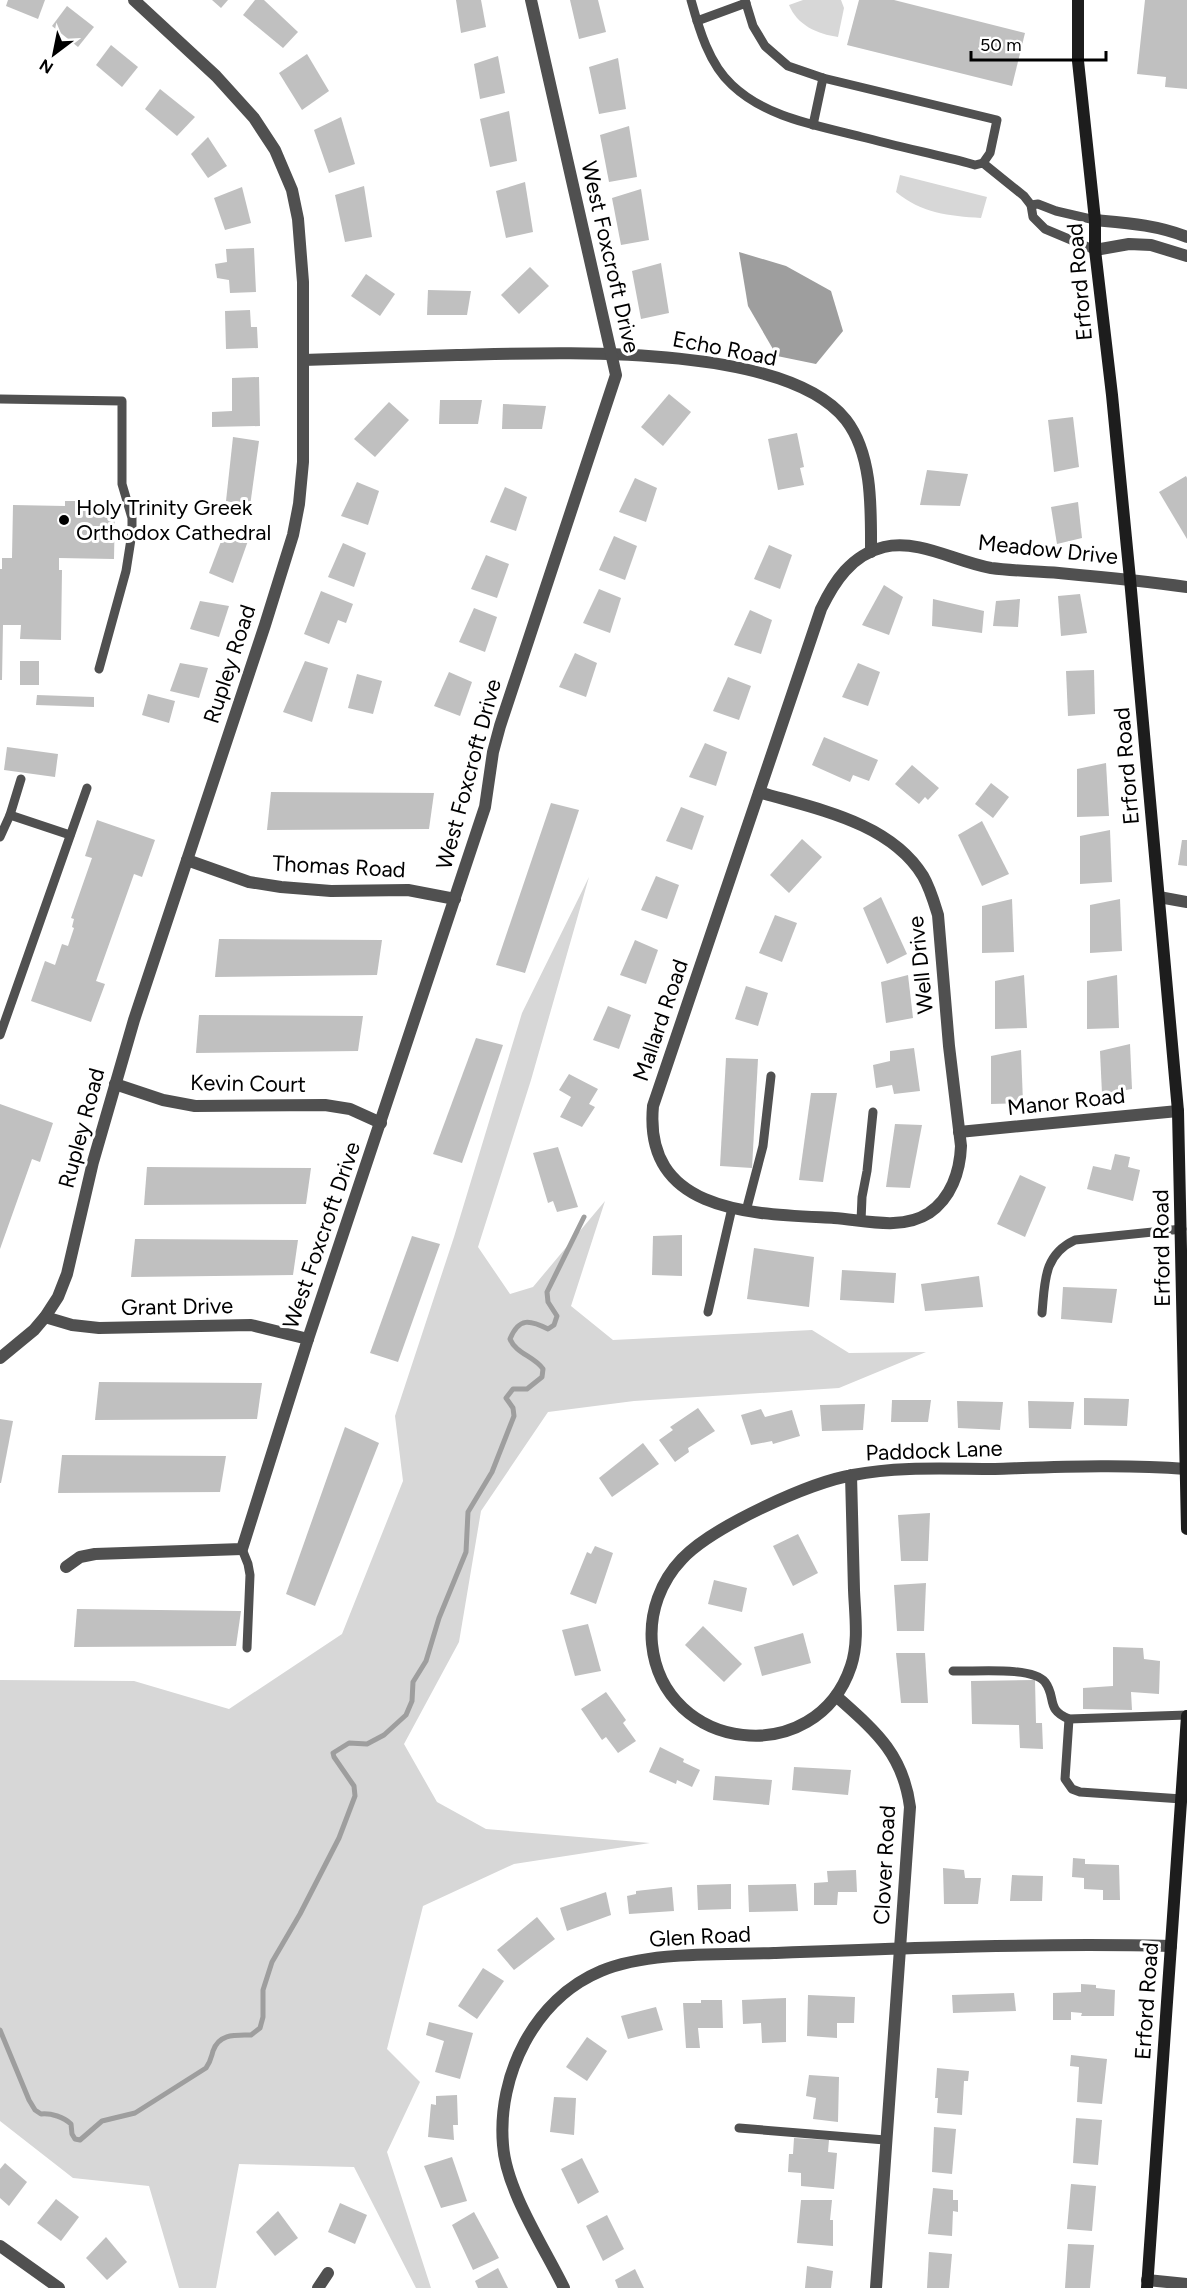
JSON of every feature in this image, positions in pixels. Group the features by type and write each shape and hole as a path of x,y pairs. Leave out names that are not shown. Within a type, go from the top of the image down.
{"street":[{"name":"Rupley Road","path":"0,1358 34,1330 45,1317 58,1297 67,1274 93,1162 115,1084 293,535 300,504 303,462 303,282 298,219 292,190 275,150 254,118 216,76 134,0"},
{"name":"West Foxcroft Drive","path":"242,1549 308,1339 485,807 493,752 500,726 616,375 531,0"},
{"name":"Erford Road","path":"1078,0 1078,61 1095,220 1095,250 1130,579 1178,1111 1185,1229 1187,1529"},
{"path":"1095,220 1140,224 1167,229 1187,237"},
{"path":"1095,250 1129,244 1151,245 1187,255"},
{"name":"Echo Road","path":"303,360 499,354 611,354 707,362 751,371 791,384 829,404 845,419 856,434 863,453 868,486 872,552"},
{"name":"Meadow Drive","path":"872,552 898,546 919,548 990,568 1130,579 1187,587"},
{"name":"Mallard Road","path":"872,552 853,563 840,575 821,609 653,1106 653,1138 660,1158 674,1179 695,1195 732,1209 893,1223 916,1219 928,1214 940,1203 955,1179 960,1162 959,1132"},
{"name":"Well Drive","path":"759,792 828,813 880,835 910,858 924,878 938,915 959,1132"},
{"name":"Thomas Road","path":"187,860 249,882 281,887 331,891 408,890 455,898"},
{"path":"1159,897 1187,902"},
{"name":"Kevin Court","path":"115,1084 163,1100 195,1106 326,1105 350,1109 381,1123"},
{"name":"Manor Road","path":"959,1132 1178,1111"},
{"name":"Grant Drive","path":"45,1317 72,1325 99,1328 251,1325 308,1339"},
{"name":"Paddock Lane","path":"836,1696 811,1720 774,1735 752,1736 718,1730 698,1719 673,1696 664,1682 656,1661 652,1627 655,1605 670,1574 695,1547 740,1520 784,1498 851,1475 891,1470 1152,1467 1186,1461"},
{"path":"836,1696 851,1665 855,1636 851,1475"},
{"path":"66,1567 80,1557 95,1554 242,1549"},
{"name":"Clover Road","path":"836,1696 885,1742 899,1765 908,1789 910,1807 876,2288"},
{"name":"Erford Road","path":"1147,2284 1187,1716"},
{"name":"Glen Road","path":"564,2288 518,2196 508,2170 502,2131 505,2099 517,2055 526,2038 559,1999 599,1972 643,1960 900,1948 1080,1944 1172,1946"},
{"path":"0,2246 59,2288"},
{"path":"318,2288 328,2272"},
{"path":"1147,2284 1187,2284"}],"lane":[{"path":"691,0 697,21 712,60 730,84 749,100 772,113 975,165 983,163 990,153 997,120 823,78 788,66 765,46 753,26 745,1 697,21"},
{"path":"813,124 823,78"},
{"path":"983,163 1015,188 1031,205 1033,217 1045,229 1095,250"},
{"path":"1031,205 1038,204 1056,211 1095,220"},
{"path":"0,399 122,401 122,484 132,518 132,532 126,571 99,669"},
{"path":"0,837 10,815 21,778"},
{"path":"0,1035 87,788"},
{"path":"10,815 70,836"},
{"path":"746,1211 763,1146 771,1076"},
{"path":"861,1221 873,1112"},
{"path":"708,1312 732,1209"},
{"path":"1042,1313 1049,1265 1056,1252 1065,1245 1075,1240 1185,1229"},
{"path":"242,1549 248,1564 249,1575 247,1648"},
{"path":"953,1671 1025,1672 1040,1678 1046,1684 1053,1707 1058,1714 1069,1719 1187,1716"},
{"path":"1069,1719 1065,1779 1072,1789 1080,1792 1182,1799"},
{"path":"739,2128 885,2140"}],"shaded area":[{"path":"803,0 841,0 844,8 838,37 815,31 797,18 789,5"},
{"path":"900,175 987,197 981,218 936,212 915,205 896,192"},
{"path":"739,252 786,266 831,291 843,331 816,364 777,356 748,306"},
{"path":"589,877 531,1080 478,1247 510,1294 533,1287 605,1201 571,1306 613,1340 812,1330 849,1353 926,1352 839,1388 634,1401 548,1412 481,1511 459,1642 404,1744 437,1802 486,1829 650,1843 514,1864 423,1906 387,2049 420,2082 387,2152 431,2288 416,2288 354,2167 239,2164 216,2288 179,2288 149,2186 73,2178 0,2121 0,1680 134,1681 229,1709 342,1634 403,1481 395,1416 454,1237 522,1013"}],"building":[{"path":"8,0 45,0 38,19 6,6"},
{"path":"212,0 228,0 221,8"},
{"path":"255,0 264,0 298,32 283,48 243,15"},
{"path":"456,0 481,0 486,27 461,33"},
{"path":"570,0 598,0 606,32 579,39"},
{"path":"859,0 894,0 1025,33 1012,86 847,45"},
{"path":"1145,0 1187,0 1187,89 1165,87 1166,77 1137,74"},
{"path":"67,6 94,27 78,47 52,26"},
{"path":"111,45 138,67 122,87 96,65"},
{"path":"307,54 329,91 302,110 279,73"},
{"path":"498,56 505,93 480,99 474,64"},
{"path":"618,58 626,109 599,114 589,67"},
{"path":"160,89 195,117 177,136 145,109"},
{"path":"509,111 517,161 490,167 480,119"},
{"path":"341,117 355,164 329,173 314,130"},
{"path":"629,126 637,177 609,182 600,135"},
{"path":"208,137 227,166 208,178 191,154"},
{"path":"525,182 533,232 506,238 496,191"},
{"path":"364,186 372,237 345,242 335,195"},
{"path":"242,187 251,223 225,230 214,198"},
{"path":"641,189 649,240 621,245 612,198"},
{"path":"254,248 256,292 230,293 229,280 217,278 215,264 227,262 226,249"},
{"path":"661,263 669,313 641,319 632,271"},
{"path":"530,267 549,286 519,314 501,295"},
{"path":"366,274 395,294 380,316 351,296"},
{"path":"428,290 471,291 467,315 427,315"},
{"path":"250,310 251,327 257,327 258,348 226,349 225,311"},
{"path":"259,377 260,426 212,427 212,412 232,411 232,378"},
{"path":"669,394 691,412 663,446 641,427"},
{"path":"440,400 482,400 478,424 439,424"},
{"path":"389,402 409,420 375,457 354,439"},
{"path":"503,404 546,406 542,429 502,429"},
{"path":"1073,417 1079,467 1054,472 1048,420"},
{"path":"797,433 804,467 800,468 804,485 778,490 768,439"},
{"path":"233,437 259,441 250,506 226,501"},
{"path":"927,470 968,474 960,506 920,505"},
{"path":"1186,476 1187,478 1187,539 1159,492"},
{"path":"635,478 657,488 646,522 619,512"},
{"path":"357,482 379,491 368,525 341,516"},
{"path":"505,487 527,497 516,531 490,522"},
{"path":"65,501 77,501 77,506 115,507 114,559 59,558 59,570 62,570 61,640 20,639 21,625 3,625 2,680 0,680 0,569 2,569 2,558 12,558 13,505 65,506"},
{"path":"1078,502 1082,538 1057,544 1051,507"},
{"path":"225,531 249,538 233,583 209,573"},
{"path":"614,536 637,546 625,580 599,570"},
{"path":"343,543 366,553 354,587 328,577"},
{"path":"769,545 792,555 780,589 754,579"},
{"path":"486,555 509,564 497,598 471,589"},
{"path":"884,585 903,597 889,635 862,625"},
{"path":"599,589 621,598 610,633 583,623"},
{"path":"321,591 353,604 346,623 338,620 329,644 304,634"},
{"path":"1080,594 1087,633 1061,636 1058,596"},
{"path":"933,599 984,611 982,633 932,626"},
{"path":"1020,599 1018,627 993,626 996,601"},
{"path":"200,601 229,606 219,637 190,629"},
{"path":"474,608 497,617 485,652 459,642"},
{"path":"750,610 772,620 761,654 734,645"},
{"path":"575,653 597,663 586,697 559,687"},
{"path":"20,661 39,661 39,685 20,685"},
{"path":"305,661 328,668 312,722 283,712"},
{"path":"180,663 208,668 199,698 170,691"},
{"path":"858,663 880,672 868,706 842,697"},
{"path":"1094,670 1095,714 1068,716 1066,671"},
{"path":"449,672 472,682 460,716 434,706"},
{"path":"357,674 382,681 373,714 348,708"},
{"path":"728,677 751,686 739,720 713,711"},
{"path":"148,694 175,701 169,723 142,715"},
{"path":"37,695 94,697 94,707 36,705"},
{"path":"824,737 878,760 869,781 853,775 850,782 812,765"},
{"path":"705,743 727,752 716,786 689,777"},
{"path":"7,747 58,754 55,777 4,770"},
{"path":"1106,763 1109,816 1077,817 1077,769"},
{"path":"912,765 939,788 928,800 925,797 919,804 895,784"},
{"path":"991,783 1009,797 993,818 975,804"},
{"path":"271,792 434,793 429,829 267,830"},
{"path":"551,803 579,810 525,973 496,965"},
{"path":"681,807 704,816 692,850 666,841"},
{"path":"97,820 155,840 142,877 134,874 96,981 105,984 91,1022 31,1001 45,961 55,965 62,944 68,946 74,928 72,927 74,919 71,918 92,858 85,856"},
{"path":"982,821 1009,874 982,886 958,835"},
{"path":"1110,830 1112,882 1080,884 1080,836"},
{"path":"802,839 822,857 789,893 770,875"},
{"path":"1182,840 1187,840 1187,866 1178,865"},
{"path":"656,876 679,885 667,919 641,910"},
{"path":"881,897 907,954 887,964 863,908"},
{"path":"1012,899 1014,952 982,953 982,906"},
{"path":"1120,899 1122,951 1090,953 1090,905"},
{"path":"775,915 797,923 782,962 759,953"},
{"path":"219,939 382,940 377,975 215,977"},
{"path":"635,940 658,950 646,984 620,975"},
{"path":"908,975 913,1018 886,1023 881,982"},
{"path":"1024,975 1027,1028 995,1029 995,981"},
{"path":"1117,975 1119,1028 1087,1029 1087,981"},
{"path":"746,986 768,993 758,1026 735,1019"},
{"path":"608,1006 631,1015 619,1049 593,1040"},
{"path":"199,1015 363,1016 358,1051 196,1053"},
{"path":"476,1038 503,1045 462,1163 433,1154"},
{"path":"1130,1044 1132,1089 1102,1094 1100,1051"},
{"path":"914,1048 920,1091 894,1094 892,1085 876,1088 873,1065 890,1061 890,1051"},
{"path":"1021,1050 1023,1103 991,1104 991,1056"},
{"path":"726,1058 758,1059 752,1168 720,1166"},
{"path":"569,1074 598,1089 589,1104 595,1107 582,1127 560,1117 571,1097 559,1090"},
{"path":"811,1093 837,1093 823,1182 799,1180"},
{"path":"0,1104 53,1123 40,1162 32,1159 0,1249"},
{"path":"895,1124 922,1125 910,1188 886,1187"},
{"path":"558,1147 578,1207 557,1212 553,1201 548,1203 533,1153"},
{"path":"1115,1154 1130,1157 1128,1167 1140,1170 1133,1201 1087,1189 1093,1166 1111,1170"},
{"path":"147,1167 311,1168 306,1204 144,1205"},
{"path":"1020,1175 1046,1187 1025,1237 997,1224"},
{"path":"682,1235 682,1276 652,1275 653,1236"},
{"path":"412,1236 440,1244 398,1362 370,1353"},
{"path":"135,1239 298,1240 293,1275 131,1277"},
{"path":"754,1248 814,1257 809,1307 747,1299"},
{"path":"842,1270 896,1273 894,1303 840,1300"},
{"path":"979,1276 983,1307 925,1311 921,1284"},
{"path":"1063,1287 1117,1289 1112,1323 1061,1319"},
{"path":"99,1382 262,1383 257,1419 95,1420"},
{"path":"1084,1398 1129,1399 1127,1426 1084,1425"},
{"path":"892,1400 931,1400 928,1422 891,1422"},
{"path":"957,1401 1003,1402 1000,1430 958,1428"},
{"path":"1028,1401 1074,1402 1071,1429 1029,1428"},
{"path":"865,1404 863,1430 822,1431 820,1405"},
{"path":"698,1408 715,1431 688,1448 689,1452 675,1462 659,1440 673,1430 670,1427"},
{"path":"761,1409 765,1417 792,1410 800,1436 773,1444 772,1441 751,1445 741,1415"},
{"path":"0,1419 13,1421 1,1483 0,1483"},
{"path":"345,1427 379,1443 315,1606 286,1594"},
{"path":"643,1443 659,1464 612,1497 599,1478"},
{"path":"62,1455 226,1456 220,1492 58,1493"},
{"path":"930,1513 928,1561 901,1561 898,1515"},
{"path":"798,1534 818,1573 793,1586 773,1546"},
{"path":"595,1546 613,1553 596,1604 570,1594 587,1552 591,1554"},
{"path":"714,1580 747,1588 742,1612 708,1604"},
{"path":"926,1583 924,1631 897,1631 894,1585"},
{"path":"77,1609 241,1611 236,1646 74,1647"},
{"path":"588,1624 601,1671 575,1676 562,1630"},
{"path":"703,1626 742,1664 724,1682 685,1645"},
{"path":"803,1633 811,1663 762,1676 754,1647"},
{"path":"1113,1647 1143,1648 1144,1659 1160,1661 1159,1694 1131,1692 1132,1710 1083,1709 1083,1688 1113,1686"},
{"path":"896,1653 925,1653 928,1703 901,1703"},
{"path":"1035,1680 1036,1723 1042,1723 1043,1749 1020,1748 1019,1725 972,1724 971,1681"},
{"path":"606,1692 626,1720 623,1723 636,1741 618,1753 606,1737 602,1740 581,1709"},
{"path":"660,1747 700,1770 692,1787 677,1780 676,1784 649,1772"},
{"path":"794,1767 851,1770 848,1795 792,1790"},
{"path":"715,1776 772,1780 769,1805 713,1800"},
{"path":"1073,1858 1085,1859 1085,1864 1119,1865 1120,1900 1103,1900 1103,1890 1084,1889 1084,1878 1072,1877"},
{"path":"943,1868 964,1870 965,1878 981,1878 978,1904 944,1904"},
{"path":"856,1870 857,1892 838,1892 837,1905 814,1905 814,1883 828,1882 827,1871"},
{"path":"1012,1875 1043,1876 1042,1901 1010,1901"},
{"path":"731,1884 731,1909 698,1910 697,1885"},
{"path":"796,1884 798,1911 749,1912 748,1885"},
{"path":"672,1887 674,1911 629,1914 627,1896 636,1894 636,1891"},
{"path":"606,1892 611,1915 567,1931 560,1908"},
{"path":"537,1917 555,1939 514,1970 497,1950"},
{"path":"483,1968 504,1981 477,2019 458,2006"},
{"path":"1081,1984 1115,1990 1114,2016 1081,2016 1082,2013 1071,2012 1071,2020 1053,2020 1053,1993 1081,1992"},
{"path":"1014,1993 1016,2011 953,2013 952,1995"},
{"path":"808,1995 855,1997 854,2023 837,2023 837,2038 807,2036"},
{"path":"786,1998 786,2042 762,2043 761,2023 743,2024 742,2000"},
{"path":"701,2000 722,2000 723,2028 698,2028 700,2048 686,2048 683,2003 701,2003"},
{"path":"656,2007 663,2030 628,2039 621,2016"},
{"path":"429,2022 473,2033 460,2079 435,2072 444,2041 426,2035"},
{"path":"587,2037 607,2051 587,2081 566,2067"},
{"path":"1071,2055 1107,2059 1102,2104 1077,2102 1079,2067 1070,2066"},
{"path":"937,2068 969,2071 968,2081 964,2081 962,2115 937,2113 938,2098 935,2098"},
{"path":"809,2075 839,2077 838,2122 813,2119 816,2098 806,2096"},
{"path":"457,2095 458,2125 453,2125 454,2140 428,2137 431,2104 436,2105 436,2096"},
{"path":"554,2097 576,2098 574,2135 550,2132"},
{"path":"1076,2118 1102,2120 1098,2165 1073,2163"},
{"path":"934,2127 956,2129 952,2174 932,2172"},
{"path":"794,2138 829,2140 828,2152 837,2153 834,2189 801,2186 801,2173 788,2172 789,2154 793,2154"},
{"path":"452,2157 467,2201 441,2208 424,2166"},
{"path":"582,2158 599,2192 578,2204 561,2169"},
{"path":"5,2163 27,2182 9,2206 0,2198 0,2169"},
{"path":"1071,2184 1096,2186 1092,2231 1067,2229"},
{"path":"933,2188 953,2190 953,2200 958,2200 958,2212 953,2211 952,2236 928,2234"},
{"path":"56,2199 79,2217 61,2241 37,2223"},
{"path":"801,2200 832,2200 830,2220 833,2220 833,2246 797,2243"},
{"path":"340,2203 367,2215 355,2244 328,2232"},
{"path":"278,2211 298,2238 275,2256 256,2232"},
{"path":"474,2212 499,2258 473,2270 452,2225"},
{"path":"607,2215 624,2249 603,2261 586,2226"},
{"path":"106,2237 127,2262 107,2280 86,2258"},
{"path":"1068,2244 1094,2245 1090,2288 1065,2288"},
{"path":"929,2252 952,2254 949,2288 927,2288"},
{"path":"807,2266 833,2271 831,2288 805,2288"},
{"path":"498,2268 508,2288 478,2288 475,2281"},
{"path":"635,2269 644,2288 618,2288 615,2280"}],"waterway":[{"path":"0,2030 35,2110 41,2114 57,2116 68,2122 71,2124 75,2139 80,2140 102,2121 135,2113 206,2068 219,2041 234,2035 251,2035 260,2028 263,2017 263,1990 272,1962 300,1914 339,1838 355,1796 354,1786 333,1753 349,1743 367,1744 384,1735 406,1715 412,1701 413,1682 426,1661 439,1618 466,1552 468,1512 492,1472 514,1416 513,1408 506,1398 513,1389 527,1389 542,1377 543,1369 516,1348 510,1339 517,1327 526,1322 548,1329 554,1325 557,1316 548,1302 547,1292 584,1217"}],"place":[{"name":"Holy Trinity Greek Orthodox Cathedral","path":"64,520"}]}
